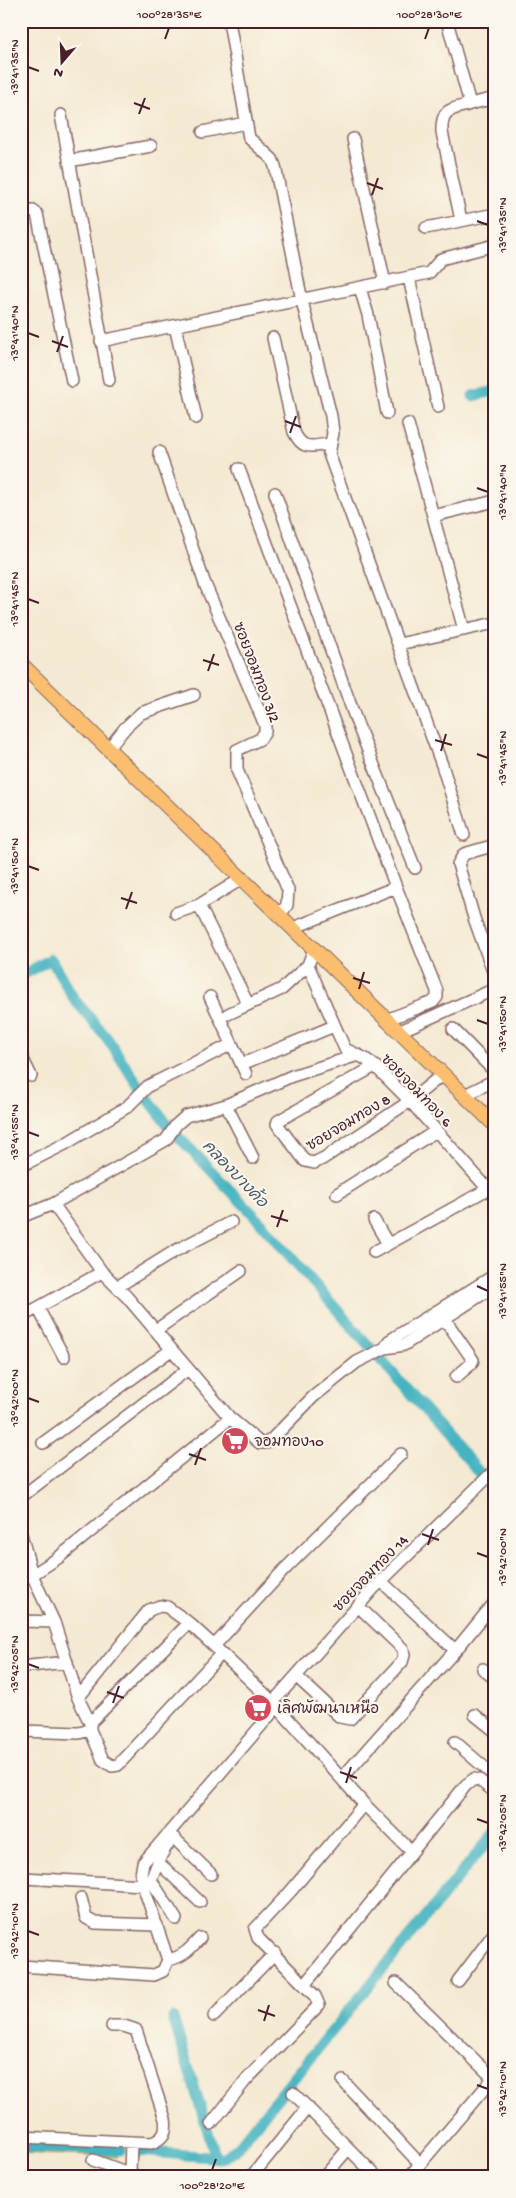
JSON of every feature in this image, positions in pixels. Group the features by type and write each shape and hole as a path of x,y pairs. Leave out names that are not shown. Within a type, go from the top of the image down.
{"main road":[{"path":"21,664 495,1125"}],"street":[{"path":"229,21 249,138 272,159 275,166 302,301 331,416 333,433 329,444 329,454 442,765 464,835"},
{"path":"447,21 470,104"},
{"path":"461,220 442,132 442,117 447,111 495,98"},
{"path":"60,115 109,380"},
{"path":"203,132 246,123"},
{"path":"353,139 385,283"},
{"path":"69,161 151,146"},
{"path":"21,213 32,211 37,214 72,381"},
{"path":"426,228 495,214"},
{"path":"101,340 409,278 429,273 441,259 495,245"},
{"path":"409,278 438,407"},
{"path":"360,288 368,315 387,413"},
{"path":"175,326 196,418"},
{"path":"272,338 294,432 299,442 307,446 329,444"},
{"path":"408,424 464,630"},
{"name":"ซอยจอมทอง 3/2","path":"159,452 205,584 264,725 265,732 260,739 237,750 236,760 237,770 288,890 287,905 280,915"},
{"path":"239,469 437,991 437,997 433,1002 386,1020"},
{"path":"274,493 356,723 415,868"},
{"path":"433,516 495,501"},
{"path":"399,644 495,623"},
{"path":"109,748 125,728 141,713 194,695"},
{"path":"338,730 356,723"},
{"path":"495,845 464,854 458,864 474,918 495,977"},
{"path":"176,913 198,905 243,878"},
{"path":"293,928 396,887"},
{"path":"198,905 248,1004"},
{"path":"228,1014 282,989 308,966 314,949"},
{"name":"ซอยจอมทอง 6","path":"308,966 345,1049 374,1066 410,1101 493,1191"},
{"path":"398,1032 495,989"},
{"path":"210,997 244,1069 334,1026"},
{"path":"453,1029 495,1072"},
{"path":"21,1166 66,1144 127,1106 135,1100 143,1089 232,1044"},
{"path":"21,1055 31,1076"},
{"path":"21,1217 53,1204 166,1140 186,1116 226,1106 292,1076 358,1055"},
{"name":"ซอยจอมทอง 8","path":"374,1066 283,1116 277,1124 305,1161 314,1164 410,1101 443,1074"},
{"path":"465,1095 495,1080"},
{"path":"226,1106 254,1158"},
{"path":"337,1194 436,1131"},
{"path":"374,1252 493,1191"},
{"path":"53,1204 102,1272 156,1330 187,1370 230,1418 254,1440 266,1443 313,1397 357,1362 382,1350 404,1345 495,1286"},
{"path":"374,1220 388,1244"},
{"path":"117,1287 176,1251 231,1222"},
{"path":"156,1330 241,1271"},
{"path":"21,1317 102,1272"},
{"path":"382,1350 390,1341 495,1276"},
{"path":"38,1308 64,1357"},
{"path":"444,1318 473,1360 456,1377"},
{"path":"43,1443 171,1350"},
{"path":"21,1497 187,1370"},
{"path":"27,1576 58,1558 230,1418"},
{"path":"21,1534 27,1576 54,1622 78,1698 103,1760 112,1766 118,1765 218,1650 284,1570 401,1454"},
{"name":"ซอยจอมทอง 14","path":"143,1885 141,1875 143,1863 297,1677 381,1581 493,1471"},
{"path":"381,1581 455,1650"},
{"path":"342,1778 495,1602"},
{"path":"78,1698 149,1610 160,1606 166,1607 189,1623 275,1704 364,1804 411,1851"},
{"path":"297,1677 345,1720 356,1715 395,1669 404,1655 403,1649 358,1606"},
{"path":"21,1622 54,1622"},
{"path":"21,1731 79,1733 90,1726 189,1623"},
{"path":"21,1667 67,1662"},
{"path":"483,1669 495,1679"},
{"path":"475,1715 495,1731"},
{"path":"455,1742 493,1772 484,1784"},
{"path":"305,1984 466,1784 474,1779 495,1792"},
{"path":"211,2124 246,2080 319,2005 318,2000 305,1984 258,1938 255,1929 290,1892 364,1804"},
{"path":"176,1919 151,1880 159,1863 160,1854 174,1838 178,1830 178,1822"},
{"path":"174,1838 211,1874"},
{"path":"159,1863 200,1902"},
{"path":"21,1966 154,1975 163,1972 168,1960 143,1885 24,1878"},
{"path":"81,1898 86,1918 95,1924 156,1925"},
{"path":"458,1981 495,1932"},
{"path":"168,1960 179,1958 200,1938"},
{"path":"214,2016 275,1953"},
{"path":"396,1983 494,2077 409,2177"},
{"path":"21,2137 152,2143 162,2139 166,2130 136,2030 124,2026 112,2026"},
{"path":"343,2081 420,2164"},
{"path":"293,2093 377,2177"},
{"path":"251,2177 308,2107"},
{"path":"93,2160 135,2175 131,2142"},
{"path":"324,2177 348,2149"},
{"path":"492,2177 495,2173"}],"green space":[{"path":"21,2141 117,2145 117,2157 21,2153"}],"waterway":[{"path":"473,396 495,391"},
{"name":"คลองบางค้อ","path":"21,976 51,959 74,999 107,1038 140,1088 171,1129 254,1215 495,1490"},
{"path":"139,2151 222,2158 235,2150 495,1832"},
{"path":"173,2018 216,2158"},
{"path":"21,2147 121,2150"}],"place":[{"name":"จอมทอง10","path":"235,1441"},
{"name":"เลิศพัฒนาเหนือ","path":"258,1708"}]}
